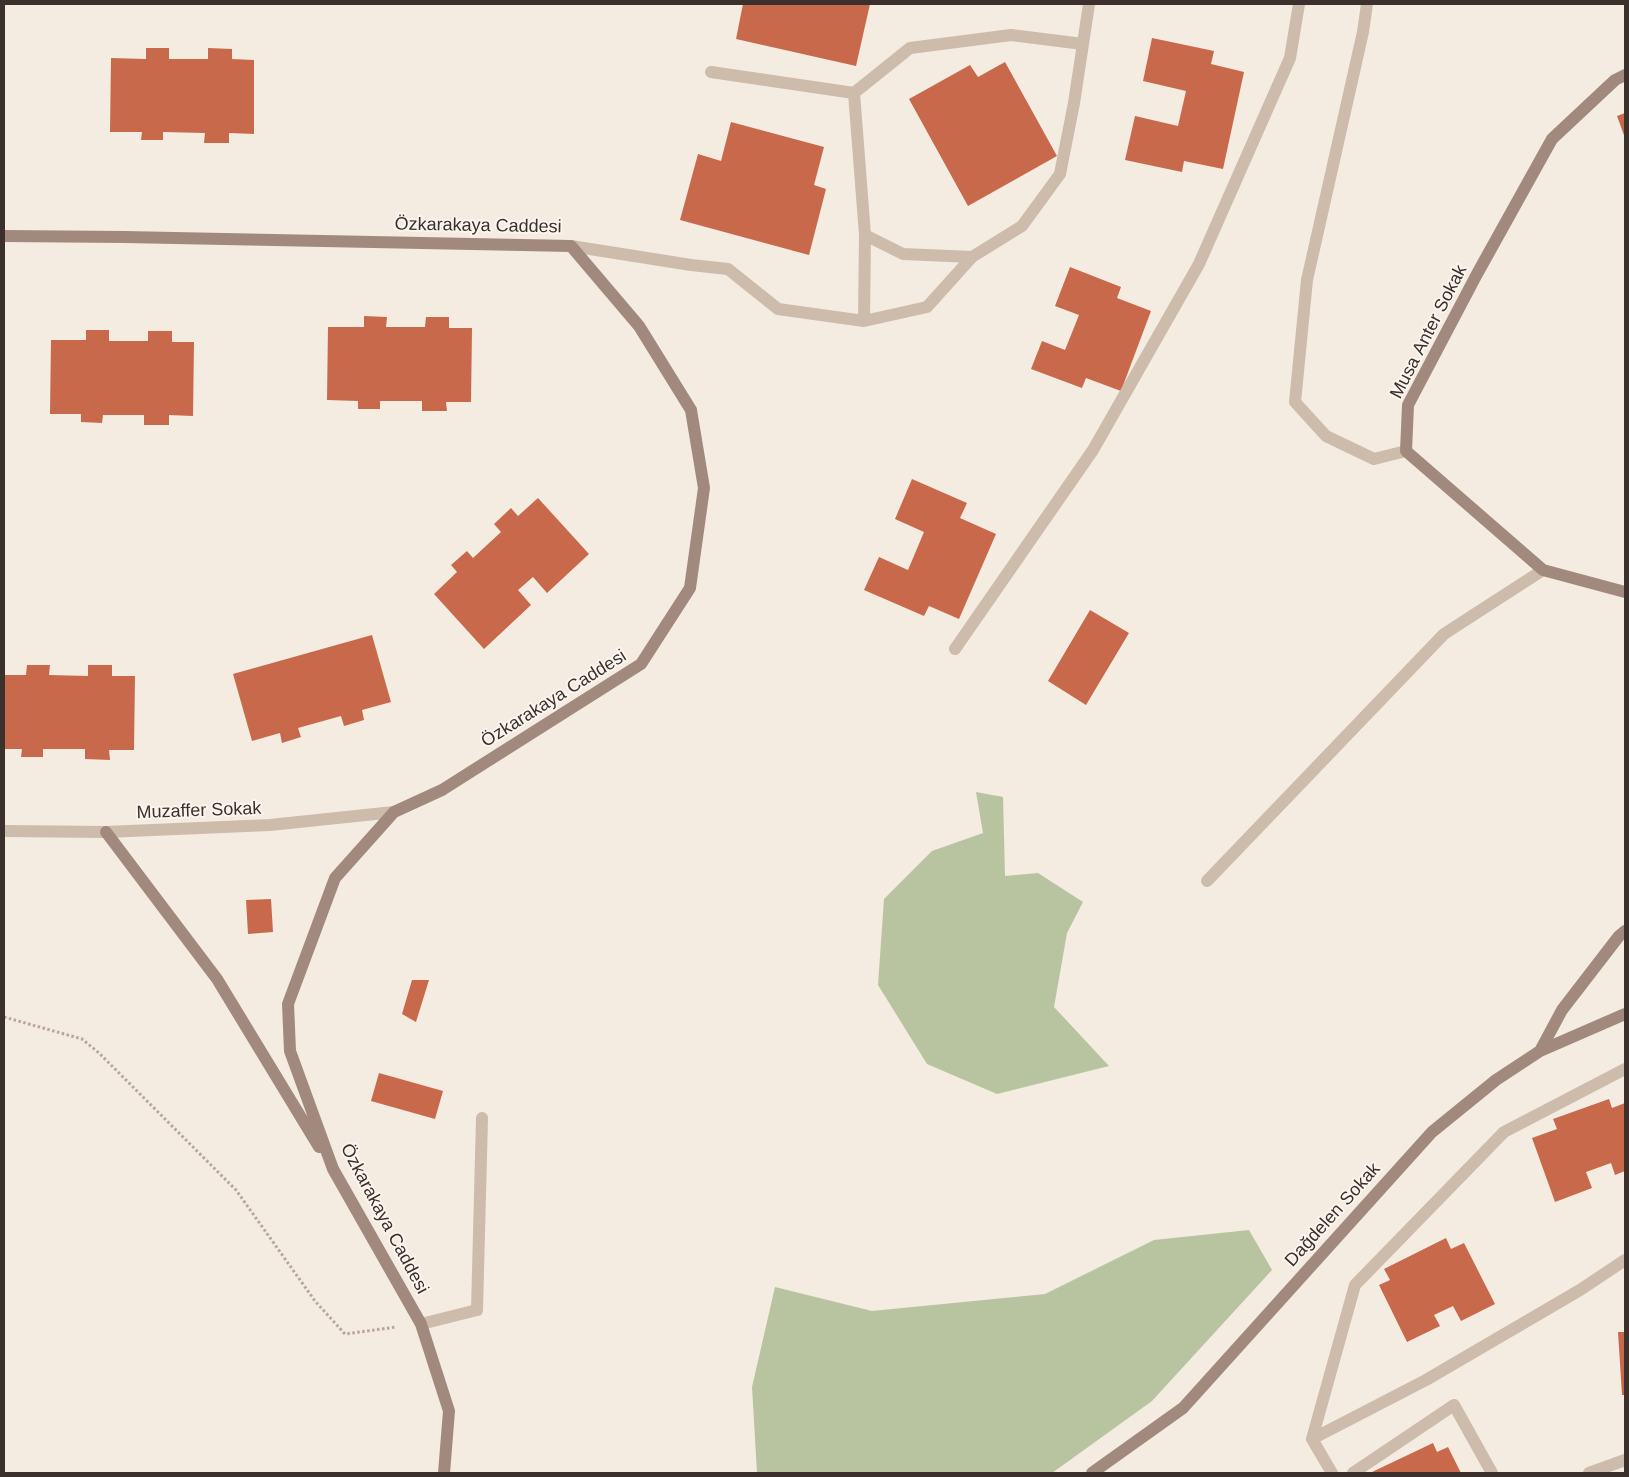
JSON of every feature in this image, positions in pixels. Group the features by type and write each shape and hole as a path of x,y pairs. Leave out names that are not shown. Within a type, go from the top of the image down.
{"street":[{"path":"571,246 728,269 778,309 864,321 928,307 972,257 1022,226 1060,174 1074,103 1089,4"},
{"path":"955,649 1092,450 1199,264 1290,58 1299,4"},
{"path":"1367,4 1363,32 1306,280 1295,402 1326,436 1374,459 1406,451 1544,570 1625,592"},
{"path":"711,72 854,94 910,48 1011,36 1083,44"},
{"name":"Musa Anter Sokak","path":"1406,451 1408,405 1552,139 1615,80 1625,75"},
{"path":"854,94 865,234 864,321"},
{"path":"865,234 903,254 972,257"},
{"name":"Özkarakaya Caddesi","path":"4,236 571,246 639,326 692,410 704,488 690,588 641,664 442,790 394,812 335,878 288,1004 290,1051 333,1169 421,1324 450,1411 444,1473"},
{"path":"1207,881 1444,634 1544,570"},
{"name":"Muzaffer Sokak","path":"4,831 106,832 270,825 394,812"},
{"path":"106,832 217,979 333,1169"},
{"path":"1540,1051 1562,1010 1619,936 1625,931"},
{"name":"Dağdelen Sokak","path":"1092,1473 1183,1408 1432,1132 1496,1080 1540,1051 1625,1014"},
{"path":"1332,1473 1312,1439 1355,1285 1504,1132 1625,1069"},
{"path":"421,1324 477,1310 482,1118"},
{"path":"1312,1439 1426,1380 1580,1290 1625,1260"},
{"path":"1353,1473 1454,1405 1492,1473"},
{"path":"1589,1473 1625,1460"}],"path":[{"path":"4,1017 82,1039 98,1053 236,1190 314,1301 345,1334 421,1324"}],"green space":[{"path":"976,792 1003,797 1005,876 1038,873 1083,902 1067,933 1054,1007 1109,1066 997,1094 927,1064 878,985 884,899 932,851 983,833"},
{"path":"1249,1230 1272,1270 1152,1401 1052,1473 757,1473 752,1387 775,1287 872,1311 1045,1294 1154,1240"}],"building":[{"path":"743,4 870,4 856,66 736,39"},
{"path":"1152,38 1214,51 1211,64 1244,72 1223,169 1184,161 1182,172 1125,160 1135,116 1178,126 1186,91 1143,81"},
{"path":"146,48 169,48 169,59 208,59 208,48 232,49 232,59 254,60 254,134 229,133 229,143 204,143 205,133 163,132 163,140 141,140 142,132 110,132 111,58 146,59"},
{"path":"1005,62 1057,156 968,206 909,99 970,65 978,77"},
{"path":"1625,113 1625,138 1617,116"},
{"path":"731,122 824,147 814,185 826,189 809,255 680,220 698,154 721,161"},
{"path":"1070,267 1121,287 1117,298 1151,311 1121,391 1086,378 1082,388 1031,369 1042,341 1065,350 1079,315 1055,306"},
{"path":"364,316 387,317 386,327 425,327 426,317 449,317 449,328 472,328 471,402 446,402 447,411 422,411 422,401 380,401 380,409 358,409 358,401 327,400 328,327 364,327"},
{"path":"86,330 109,330 109,341 148,341 148,331 172,331 172,342 194,342 193,416 169,415 169,425 144,425 144,415 103,415 102,423 81,422 81,414 50,414 51,340 86,340"},
{"path":"912,479 967,503 960,518 996,534 959,619 929,606 924,616 864,590 879,557 908,570 924,532 895,519"},
{"path":"538,498 589,554 547,593 533,577 518,590 531,605 484,649 434,594 457,572 451,565 467,551 473,558 501,532 494,524 511,508 518,516"},
{"path":"1090,610 1129,633 1086,705 1048,681"},
{"path":"372,635 391,702 362,710 364,720 344,726 341,716 298,728 301,737 282,743 280,733 252,741 233,674"},
{"path":"27,665 50,665 49,675 88,676 88,665 112,665 112,676 135,676 134,750 109,750 110,760 85,759 85,749 43,749 43,757 21,757 22,749 4,749 4,675 26,675"},
{"path":"271,899 273,932 248,934 246,900"},
{"path":"412,980 429,980 416,1022 402,1014"},
{"path":"379,1073 443,1091 435,1119 371,1101"},
{"path":"1609,1099 1612,1108 1625,1103 1625,1171 1615,1175 1611,1163 1586,1172 1592,1188 1555,1202 1532,1138 1557,1129 1553,1119"},
{"path":"1446,1238 1451,1249 1464,1243 1495,1304 1461,1321 1453,1306 1434,1315 1440,1326 1407,1342 1379,1285 1390,1280 1384,1269"},
{"path":"1618,1332 1625,1332 1625,1395 1622,1395"},
{"path":"1433,1443 1437,1452 1448,1447 1461,1473 1372,1472"}]}
